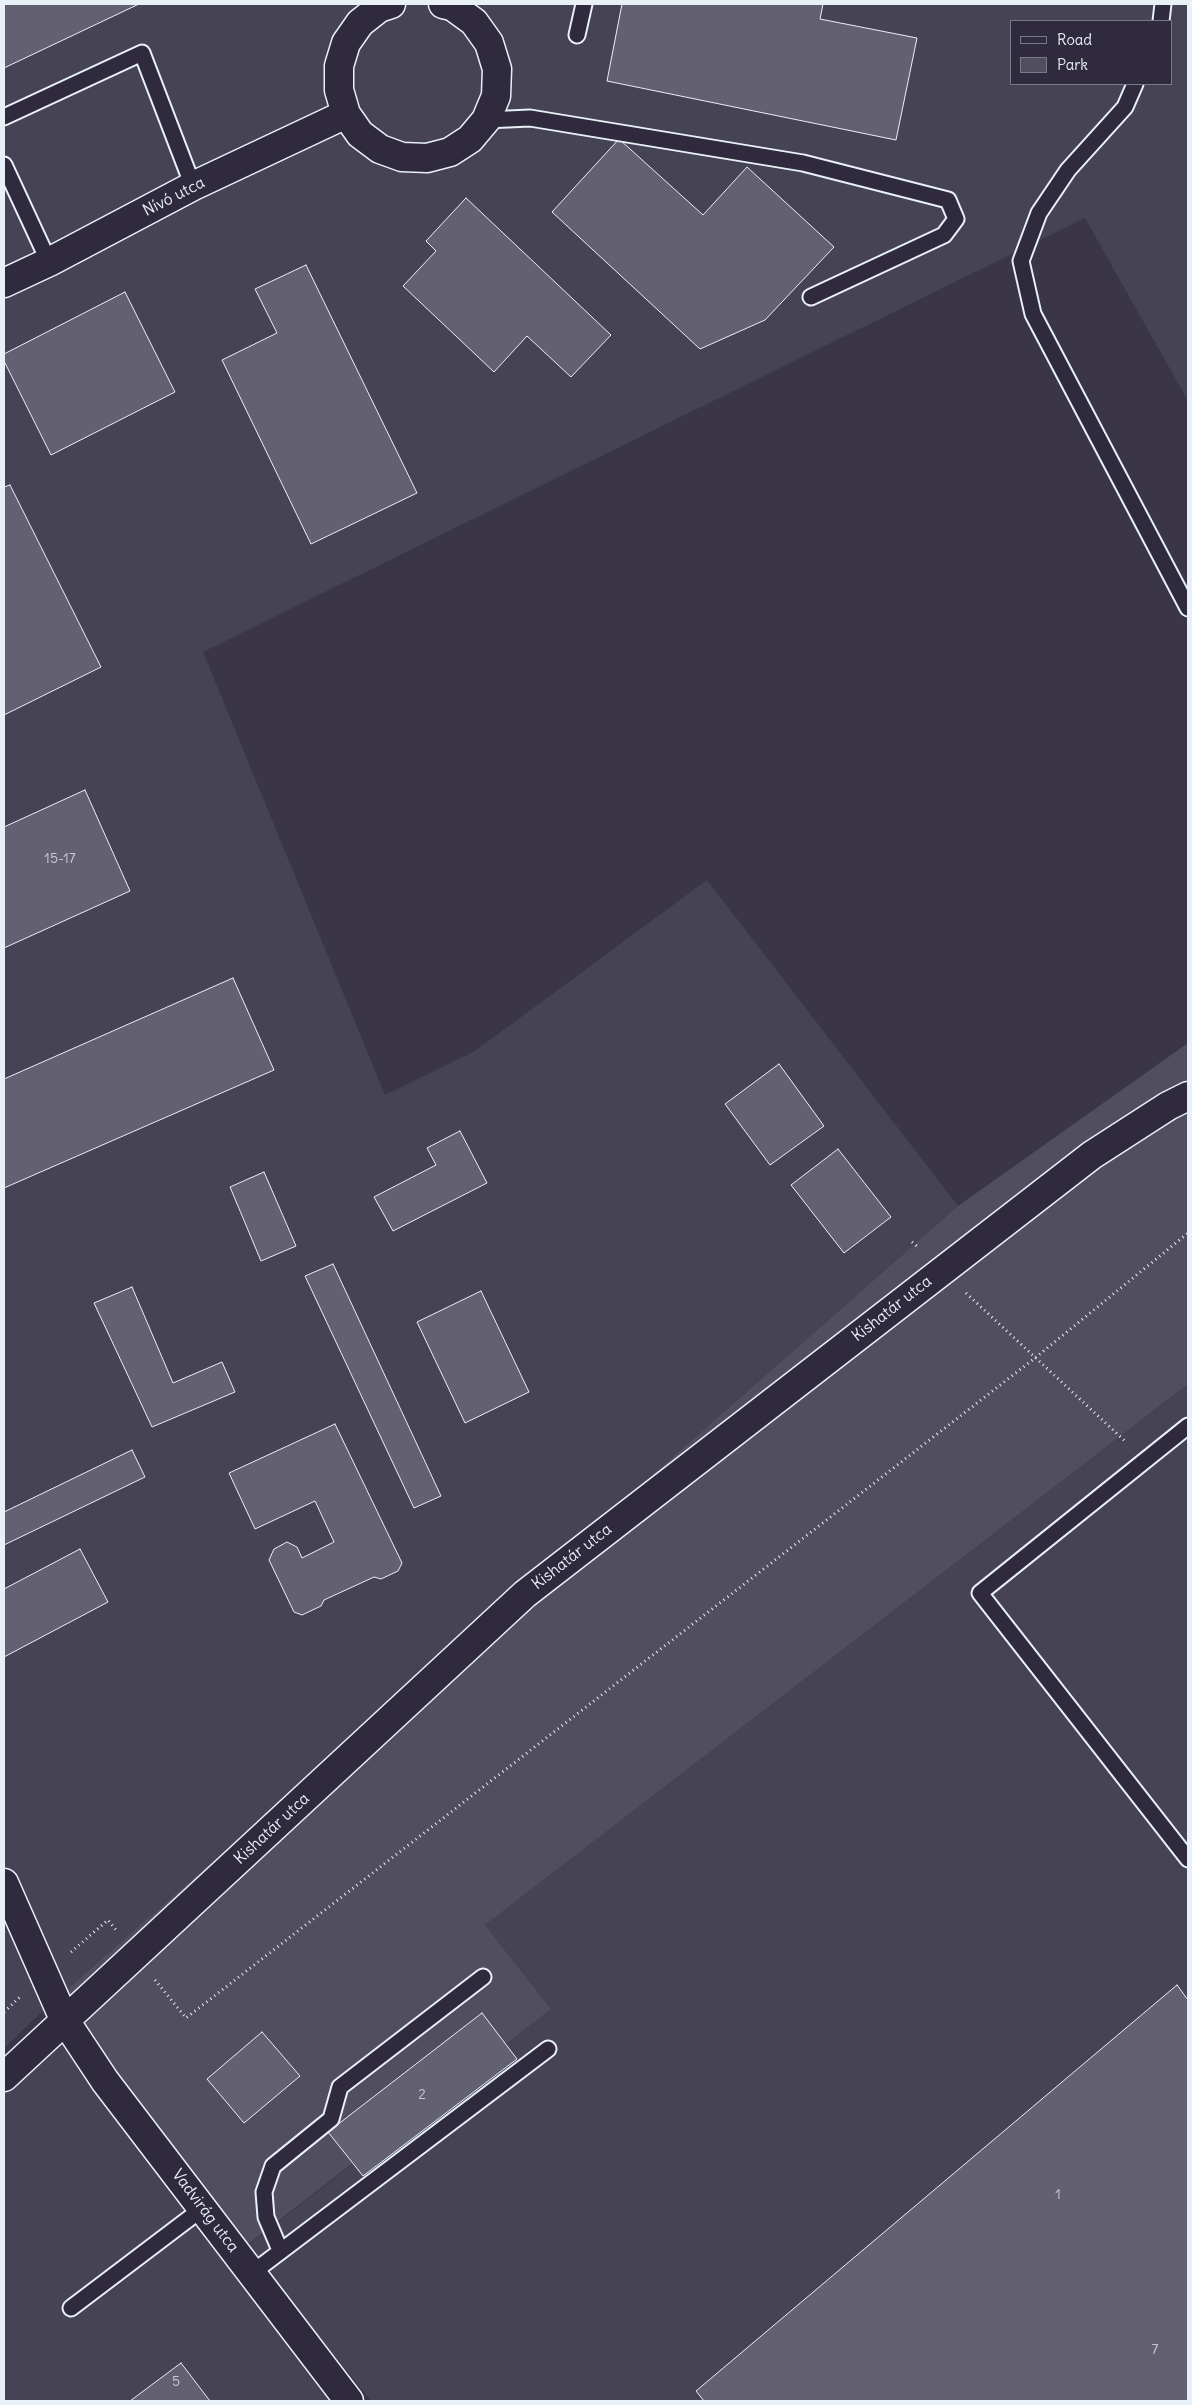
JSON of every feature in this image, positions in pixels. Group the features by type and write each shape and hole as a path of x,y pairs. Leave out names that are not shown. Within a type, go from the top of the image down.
{"street":[{"path":"391,4 379,8 360,23 346,43 338,66 339,90 346,114 360,134 380,148 402,157 418,158 450,152 470,139 486,120 496,96 497,69 489,43 474,22 452,6 443,4"},
{"name":"Nívó utca","path":"4,283 49,262 193,186 346,114"},
{"name":"Kishatár utca","path":"4,2077 526,1594 1092,1155 1168,1106 1188,1096"},
{"name":"Vadvirág utca","path":"4,1883 64,2020 105,2081 349,2401"}],"lane":[{"path":"578,35 584,4"},
{"path":"1162,20 1163,4"},
{"path":"4,117 142,53 193,186"},
{"path":"1135,85 1125,106 1068,170 1039,213 1021,261 1033,314 1188,608"},
{"path":"486,120 530,118 803,163 948,200 956,219 944,235 811,297"},
{"path":"4,165 49,262"},
{"path":"1188,1426 980,1593 1188,1859"},
{"path":"280,2250 266,2217 264,2192 273,2166 331,2118 340,2087 483,1977"},
{"path":"252,2273 548,2049"},
{"path":"71,2308 203,2208"}],"path":[{"path":"161,1988 186,2018 1035,1358 1188,1233"},
{"path":"912,1242 1144,1460"},
{"path":"4,2012 17,2000"}],"shaded area":[{"path":"4,4 1188,4 1188,401 1085,218 203,652 385,1095 475,1051 707,880 958,1206 47,2007 4,2048"},
{"path":"1188,1384 1188,2401 371,2401 246,2247 551,2009 485,1925"},
{"path":"64,2019 348,2401 4,2401 4,2077"}],"green space":[{"path":"1188,1043 1188,1384 485,1925 551,2009 246,2246 47,2007 958,1206"}],"building":[{"path":"4,4 139,4 4,68"},
{"path":"622,4 823,4 820,19 917,38 896,140 607,81"},
{"path":"619,139 703,215 747,167 834,247 765,320 700,349 552,212"},
{"path":"466,198 611,335 571,377 527,336 494,372 403,286 436,251 426,241"},
{"path":"306,265 417,493 311,544 222,360 277,333 255,289"},
{"path":"125,292 175,392 51,455 4,361 4,354"},
{"path":"10,485 101,667 4,715 4,487"},
{"path":"85,790 130,891 4,948 4,827"},
{"path":"233,978 274,1070 4,1188 4,1079"},
{"path":"779,1064 824,1126 770,1165 725,1104"},
{"path":"460,1131 487,1183 393,1231 374,1197 436,1165 427,1148"},
{"path":"838,1149 891,1217 844,1253 791,1185"},
{"path":"264,1172 296,1246 261,1261 230,1187"},
{"path":"333,1264 441,1496 414,1508 305,1276"},
{"path":"132,1287 173,1383 222,1362 235,1392 152,1427 94,1303"},
{"path":"481,1291 529,1392 465,1423 417,1322"},
{"path":"335,1424 402,1563 398,1571 381,1579 374,1577 324,1600 321,1606 302,1615 294,1612 269,1560 274,1549 287,1542 297,1547 302,1558 334,1542 315,1501 255,1529 229,1473"},
{"path":"132,1450 145,1477 4,1545 4,1512"},
{"path":"80,1549 108,1602 4,1657 4,1589"},
{"path":"1177,1985 1188,2000 1188,2401 704,2401 696,2391"},
{"path":"482,2013 517,2059 363,2176 328,2132"},
{"path":"262,2032 300,2076 244,2123 207,2079"},
{"path":"181,2363 210,2401 130,2401"}]}
